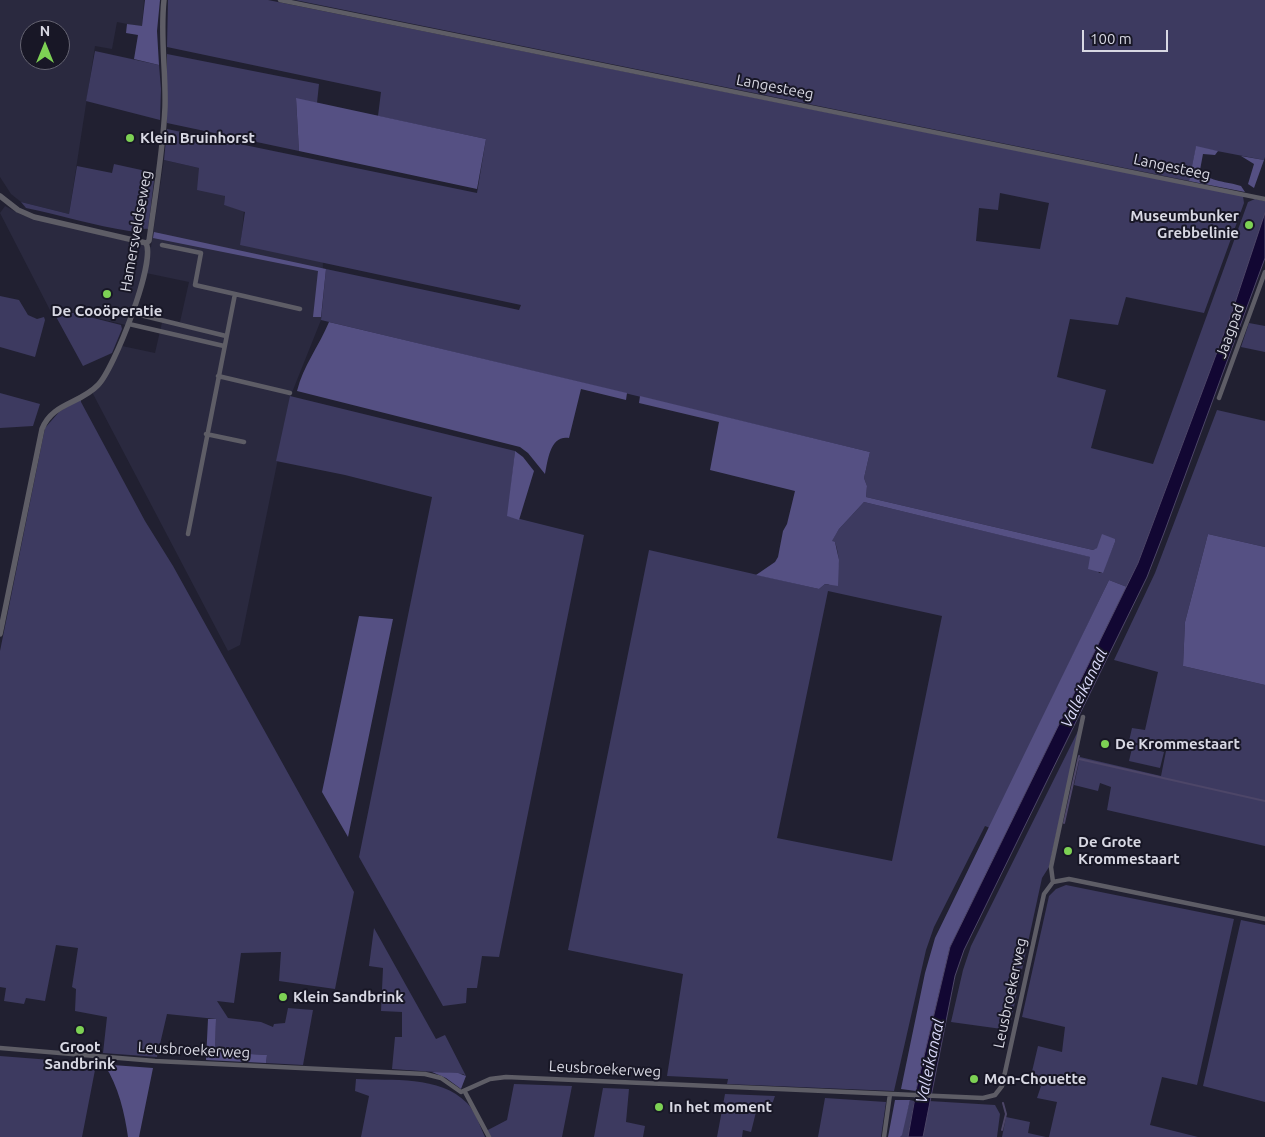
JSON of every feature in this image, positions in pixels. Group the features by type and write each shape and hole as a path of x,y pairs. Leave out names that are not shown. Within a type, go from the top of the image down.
{"street":[{"name":"Hamersveldseweg","path":"0,634 43,426 54,411 98,385 115,357 132,313 147,252 146,243 149,240 164,123 165,86 161,38 164,0"},
{"name":"Langesteeg","path":"280,0 1265,199"},
{"path":"0,196 18,210 34,217 146,243"},
{"path":"162,245 201,253 195,285 300,309"},
{"name":"Jaagpad","path":"1219,398 1265,272"},
{"path":"188,534 206,434 235,294"},
{"path":"132,313 226,336"},
{"path":"129,324 224,346"},
{"path":"218,376 290,393"},
{"path":"206,434 244,442"},
{"name":"Leusbroekerweg","path":"0,1048 155,1061 417,1073 437,1076 458,1091 464,1092 493,1078 506,1077 983,1098 995,1095 1002,1086 1044,894 1053,882 1051,866 1082,719"},
{"path":"1053,882 1069,879 1265,919"},
{"path":"464,1092 489,1137"},
{"path":"884,1137 890,1094"}],"shaded area":[{"path":"0,0 144,0 142,27 117,22 112,49 95,46 69,214 21,202 11,194 0,177"},
{"path":"145,0 160,0 157,31 159,65 134,59 138,35 126,33 127,24 142,26"},
{"path":"168,0 268,0 1243,196 1244,203 1204,313 1126,297 1118,325 1070,319 1057,377 1106,390 1091,448 1153,464 1248,202 1255,199 1265,201 1265,213 1232,312 1138,563 1127,587 1109,580 990,828 985,826 934,927 926,950 894,1091 727,1084 728,1079 667,1076 683,974 568,950 649,550 819,589 825,584 829,585 837,569 839,560 837,549 835,542 831,542 839,529 864,502 1091,557 1099,573 1102,573 1115,542 1093,550 866,497 867,486 864,478 870,452 321,320 326,269 519,310 521,305 240,245 245,212 224,205 225,196 197,190 199,168 164,160 167,129 477,193 486,139 378,116 381,92 167,47","holes":["1000,193 1049,203 1040,249 976,241 979,208 998,210","828,591 942,616 892,861 777,838"]},
{"path":"295,0 1265,0 1265,157 1264,160 1196,147 1189,181"},
{"path":"95,51 159,65 161,89 160,120 86,101"},
{"path":"167,54 319,84 317,103 296,99 299,151 167,123"},
{"path":"296,98 486,139 477,189 299,151"},
{"path":"1196,146 1218,151 1215,155 1203,154 1200,170 1204,174 1214,179 1241,186 1245,192 1189,181"},
{"path":"1241,156 1264,160 1254,188 1248,184 1254,164"},
{"path":"164,160 199,168 225,196 224,205 244,210 241,243 323,262 321,320 291,395 240,645 228,651 92,392 102,385 122,346 155,353 163,318 180,322 189,282 146,273 126,325 62,310 51,312 0,213 5,206 22,215 151,247"},
{"path":"114,164 155,173 148,229 132,231 103,226 26,208 21,202 69,214 77,166 112,173"},
{"path":"154,232 326,269 321,317 313,317 318,271 153,238"},
{"path":"0,296 19,300 28,315 37,319 44,317 45,320 35,357 0,347"},
{"path":"54,313 74,313 121,325 122,329 112,353 83,366"},
{"path":"329,322 627,393 626,400 581,389 569,438 558,440 554,444 545,474 528,453 520,447 297,391 303,373"},
{"path":"1249,323 1265,326 1265,352 1241,347"},
{"path":"0,393 40,404 33,426 0,428"},
{"path":"290,396 515,451 508,516 584,535 499,957 482,956 477,988 467,988 466,1003 443,1006 359,857 432,497 345,475 276,461"},
{"path":"640,396 870,452 864,478 867,486 866,497 1093,550 1097,548 1102,534 1115,539 1115,542 1103,573 1088,569 1090,557 864,502 839,529 832,541 835,542 839,560 838,586 825,584 819,589 756,575 775,562 778,557 783,531 787,524 795,491 710,470 719,422 639,403"},
{"path":"81,398 81,402 145,521 173,566 354,892 335,989 279,981 281,952 241,953 234,1003 217,1001 228,1018 261,1022 273,1027 274,1024 285,1023 288,1008 313,1010 303,1065 266,1063 267,1055 215,1052 216,1019 167,1014 157,1057 103,1053 107,1017 75,1011 76,989 72,987 78,948 56,945 45,1001 26,998 24,1004 4,1001 6,988 0,987 0,651 45,428 59,412"},
{"path":"1217,410 1265,421 1265,547 1208,534 1185,622 1183,666 1265,685 1265,846 1107,810 1111,787 1100,783 1098,791 1074,785 1080,757 1161,776 1166,751 1129,741 1132,728 1145,730 1158,672 1114,660 1155,573"},
{"path":"515,451 523,457 534,471 519,520 507,516"},
{"path":"1208,534 1265,547 1265,685 1183,666 1185,622"},
{"path":"1109,580 1127,587 950,947 916,1091 901,1089 925,973 935,938"},
{"path":"359,616 393,619 348,837 322,792"},
{"path":"1080,727 1049,867 1042,878 1009,1030 951,1022 963,970 971,946"},
{"path":"1133,744 1164,752 1160,768 1129,761"},
{"path":"1066,885 1234,919 1197,1085 1162,1077 1150,1125 1198,1137 1049,1137 1057,1102 1037,1098 1041,1086 1030,1080 1038,1046 1062,1052 1065,1027 1022,1017 1049,896 1056,889"},
{"path":"1241,920 1265,925 1265,1102 1203,1086"},
{"path":"374,928 436,1039 445,1035 466,1076 463,1074 392,1069 395,1037 402,1037 402,1012 381,1011 383,968 369,966"},
{"path":"208,1019 216,1019 215,1052 267,1055 266,1063 206,1060"},
{"path":"0,1056 64,1061 71,1066 95,1070 82,1137 0,1137"},
{"path":"99,1064 153,1068 139,1137 128,1137 123,1109 117,1091 105,1066"},
{"path":"432,1072 458,1073 466,1076 461,1089 446,1078"},
{"path":"356,1079 414,1081 443,1088 456,1094 470,1106 485,1137 361,1137 369,1096 355,1091"},
{"path":"514,1084 572,1086 562,1137 490,1137 486,1131 507,1120"},
{"path":"603,1088 629,1089 626,1122 645,1126 643,1137 594,1137"},
{"path":"725,1094 775,1096 770,1110 757,1108 751,1132 743,1130 742,1137 717,1137"},
{"path":"825,1098 886,1102 881,1137 818,1137"},
{"path":"895,1100 910,1100 902,1135 900,1137 888,1137"},
{"path":"910,1100 914,1101 908,1137 900,1137"},
{"path":"929,1101 995,1105 1000,1114 997,1137 923,1137"},
{"path":"1006,1117 1030,1122 1028,1133 1046,1137 1002,1137"}],"water":[{"name":"Valleikanaal","path":"1265,213 1265,258 1147,577 964,950 955,976 923,1137 908,1137 917,1086 950,947 1138,563 1232,312"}],"waterway":[{"path":"1064,823 1079,756"},
{"path":"1079,759 1265,801"},
{"path":"1002,1130 1006,1114 1003,1103"}],"place":[{"name":"Klein Bruinhorst","path":"130,138"},
{"name":"Museumbunker Grebbelinie","path":"1249,225"},
{"name":"De Cooöperatie","path":"107,294"},
{"name":"De Krommestaart","path":"1105,744"},
{"name":"De Grote Krommestaart","path":"1068,851"},
{"name":"Klein Sandbrink","path":"283,997"},
{"name":"Groot Sandbrink","path":"80,1030"},
{"name":"Mon-Chouette","path":"974,1079"},
{"name":"In het moment","path":"659,1107"}]}
